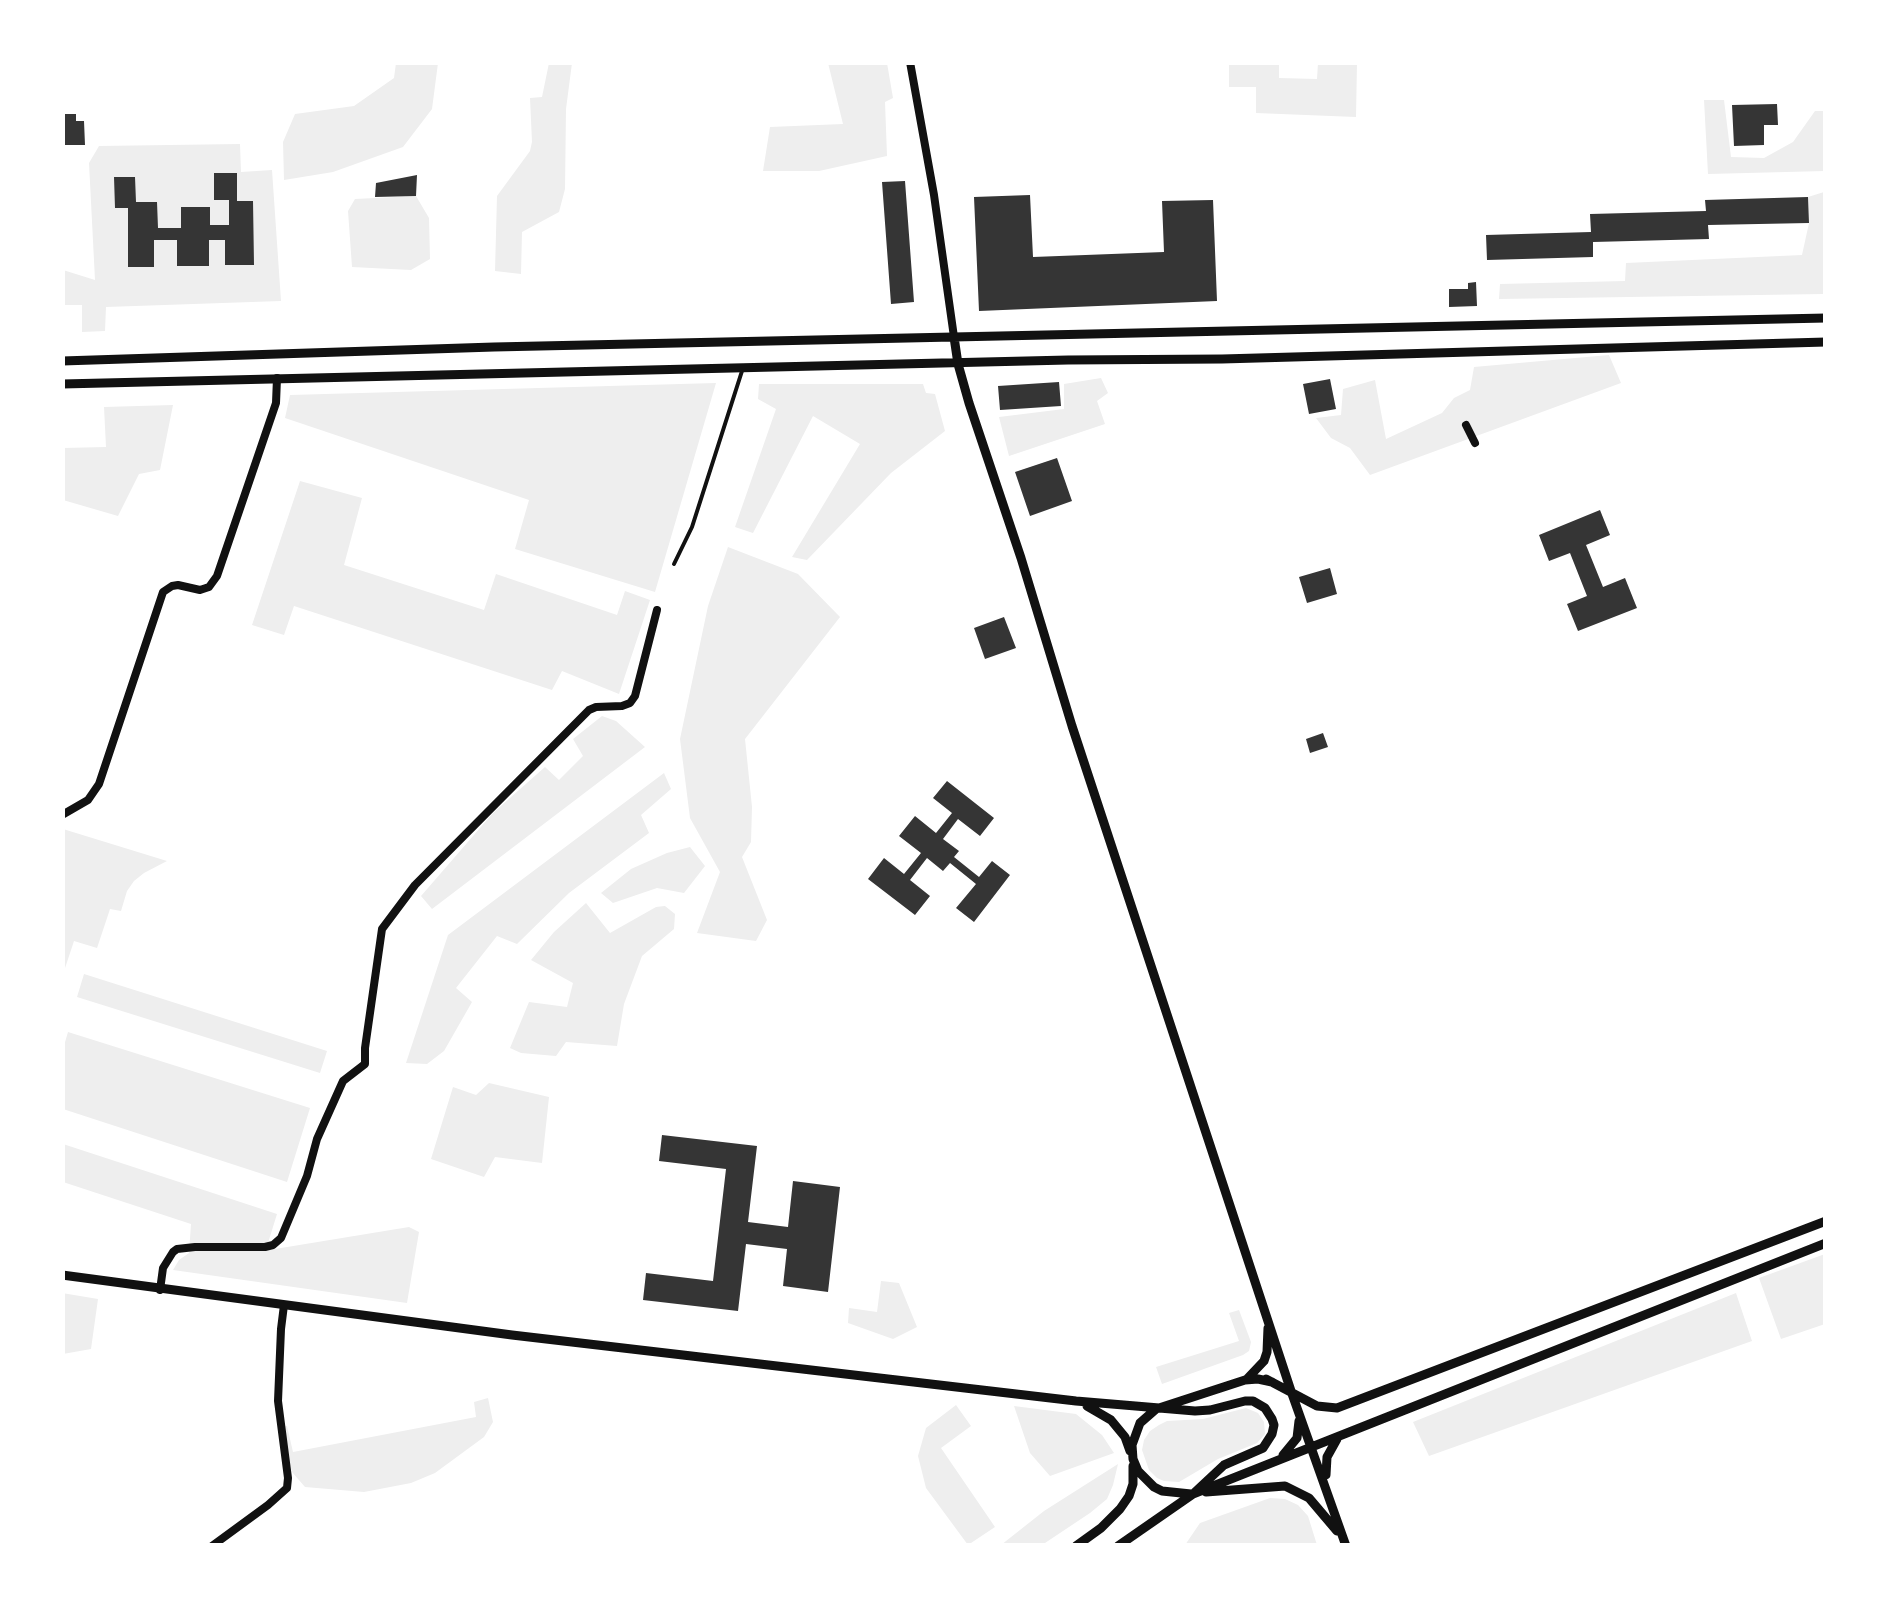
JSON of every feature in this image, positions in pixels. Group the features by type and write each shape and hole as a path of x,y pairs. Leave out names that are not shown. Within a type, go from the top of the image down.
{"street":[{"path":"910,62 958,364 969,403 1291,1391 1346,1546"},
{"path":"62,361 511,346 1826,318"},
{"path":"62,384 1826,342"},
{"path":"62,815 95,792 163,592 178,585 200,590 209,587 217,576 276,402 278,378"},
{"path":"1466,425 1476,443"},
{"path":"160,1290 163,1268 177,1249 266,1248 281,1238 343,1081 365,1064 382,929 416,885 590,710 630,703 656,610"},
{"path":"1076,1546 1101,1528 1129,1496 1136,1430 1156,1409 1245,1380 1266,1380 1318,1406 1336,1408 1826,1221"},
{"path":"1193,1494 1826,1243"},
{"path":"62,1275 512,1335 1076,1401 1203,1411 1245,1401 1260,1404 1272,1419 1272,1434 1263,1448 1224,1465 1193,1494 1118,1546"},
{"path":"212,1546 287,1488 278,1401 284,1305"},
{"path":"1245,1380 1264,1361 1268,1321"},
{"path":"1266,1380 1286,1391 1296,1406 1299,1423 1297,1438 1289,1450 1272,1462"},
{"path":"1076,1401 1111,1420 1125,1437 1138,1471 1154,1487 1170,1494 1193,1494 1285,1486 1319,1507 1346,1546"},
{"path":"1328,1493 1327,1457 1333,1442 1342,1434"}],"lane":[{"path":"674,564 692,527 744,368"}],"shaded area":[{"path":"396,63 438,63 432,109 403,147 333,172 284,180 283,142 295,114 354,106 394,78"},
{"path":"549,63 572,63 566,109 565,189 559,212 522,232 521,274 495,271 497,196 530,151 530,98 542,97"},
{"path":"828,63 887,63 893,98 885,102 887,156 819,171 763,171 770,127 843,124"},
{"path":"1229,63 1279,63 1279,78 1317,79 1318,63 1357,63 1356,117 1256,113 1256,87 1229,87"},
{"path":"1704,100 1724,100 1731,157 1764,158 1793,142 1815,111 1825,111 1825,171 1708,174"},
{"path":"240,144 241,172 272,170 281,301 106,307 105,331 82,332 82,305 63,305 63,270 95,280 89,163 99,146"},
{"path":"1824,192 1824,294 1499,299 1500,284 1625,281 1626,263 1802,255 1809,223 1808,197"},
{"path":"416,196 429,218 430,259 411,270 352,267 348,211 355,199"},
{"path":"1609,355 1621,383 1370,475 1350,448 1331,438 1316,418 1341,415 1343,389 1375,380 1386,439 1442,413 1454,398 1470,390 1474,367"},
{"path":"1101,378 1108,393 1097,401 1105,424 1009,456 999,417 1064,409 1064,384"},
{"path":"716,383 655,592 515,549 529,500 285,418 290,395"},
{"path":"759,384 923,384 926,393 935,394 945,431 891,473 807,560 792,557 860,444 813,416 753,533 735,527 776,409 758,399"},
{"path":"173,405 160,470 139,474 118,516 63,500 63,448 106,447 104,407"},
{"path":"300,481 362,498 344,565 484,610 496,574 617,615 625,591 650,600 619,694 562,671 552,690 294,606 284,635 252,625"},
{"path":"728,547 798,574 840,617 745,739 752,807 751,842 742,857 767,920 756,941 697,933 720,872 690,818 680,739 708,606"},
{"path":"602,716 616,721 645,747 432,909 421,896 493,813 545,767 559,780 583,756 573,739"},
{"path":"664,773 671,789 641,815 649,833 569,893 517,944 497,936 456,988 472,1002 444,1051 427,1064 406,1063 448,935"},
{"path":"63,829 167,861 134,881 121,911 110,909 97,948 74,941 63,974"},
{"path":"690,847 705,866 684,893 657,888 613,903 601,893 631,869"},
{"path":"586,903 610,933 656,907 665,906 675,914 674,929 642,956 624,1004 617,1046 566,1042 556,1056 521,1053 510,1048 529,1002 567,1007 573,983 531,960"},
{"path":"84,974 327,1051 320,1073 77,997"},
{"path":"68,1032 310,1108 287,1182 63,1109 63,1049"},
{"path":"489,1083 549,1097 542,1163 495,1157 484,1177 431,1159 453,1087 476,1095"},
{"path":"63,1144 277,1214 268,1243 275,1249 409,1227 419,1232 407,1303 173,1270 189,1253 191,1224 63,1182"},
{"path":"1825,1254 1825,1324 1781,1339 1759,1278"},
{"path":"881,1281 899,1283 917,1327 893,1339 848,1323 849,1308 877,1312"},
{"path":"62,1293 98,1299 91,1349 63,1354"},
{"path":"1736,1293 1752,1341 1429,1456 1413,1422"},
{"path":"1239,1310 1251,1342 1249,1351 1162,1384 1156,1367 1239,1341 1229,1313"},
{"path":"488,1398 493,1422 484,1437 435,1473 411,1483 364,1492 305,1487 292,1472 279,1427 287,1426 293,1452 476,1417 474,1402"},
{"path":"956,1405 971,1426 941,1448 995,1527 968,1545 926,1488 918,1456 926,1428"},
{"path":"1014,1406 1076,1414 1102,1435 1114,1453 1050,1476 1030,1453"},
{"path":"1246,1408 1258,1413 1264,1422 1265,1434 1257,1443 1218,1459 1179,1482 1164,1481 1149,1470 1142,1450 1144,1440 1159,1425"},
{"path":"1118,1464 1107,1499 1090,1513 1042,1545 1001,1545 1044,1511"},
{"path":"1270,1498 1298,1505 1308,1516 1317,1545 1185,1545 1200,1523"}],"building":[{"path":"1777,104 1778,125 1764,125 1764,145 1734,146 1732,105"},
{"path":"62,114 76,114 76,121 84,121 85,145 62,145"},
{"path":"214,173 237,173 237,201 253,201 254,265 225,265 225,240 209,240 209,266 177,266 177,240 154,240 154,267 128,267 128,208 115,208 114,177 135,177 136,202 157,202 158,228 181,228 181,207 210,207 210,225 229,225 229,200 214,200"},
{"path":"417,175 416,196 375,197 376,183"},
{"path":"905,181 914,302 891,304 882,182"},
{"path":"1030,195 1033,257 1164,252 1162,201 1213,200 1217,301 979,311 974,197"},
{"path":"1808,197 1809,223 1708,225 1709,239 1593,242 1593,257 1487,260 1486,235 1591,232 1590,214 1706,211 1705,200"},
{"path":"1476,282 1477,306 1449,307 1449,289 1468,289 1468,283"},
{"path":"1330,379 1336,409 1309,414 1303,384"},
{"path":"1059,382 1061,406 1000,410 998,386"},
{"path":"1057,458 1072,501 1030,516 1015,472"},
{"path":"1600,510 1610,535 1586,545 1603,587 1625,578 1637,608 1578,631 1567,604 1587,596 1570,553 1549,561 1539,535"},
{"path":"1330,568 1337,594 1307,603 1299,577"},
{"path":"1004,617 1016,648 985,659 974,628"},
{"path":"1323,733 1328,747 1310,753 1306,739"},
{"path":"947,781 994,818 980,836 958,819 943,839 959,851 954,857 979,877 992,861 1010,875 974,922 956,908 976,884 950,863 943,871 927,858 910,880 930,896 915,915 868,879 884,858 904,874 921,853 899,836 915,816 936,833 952,813 933,798"},
{"path":"662,1135 757,1146 748,1222 788,1227 793,1181 840,1187 828,1292 783,1286 787,1249 746,1244 738,1311 643,1300 646,1273 713,1281 726,1169 659,1161"}]}
